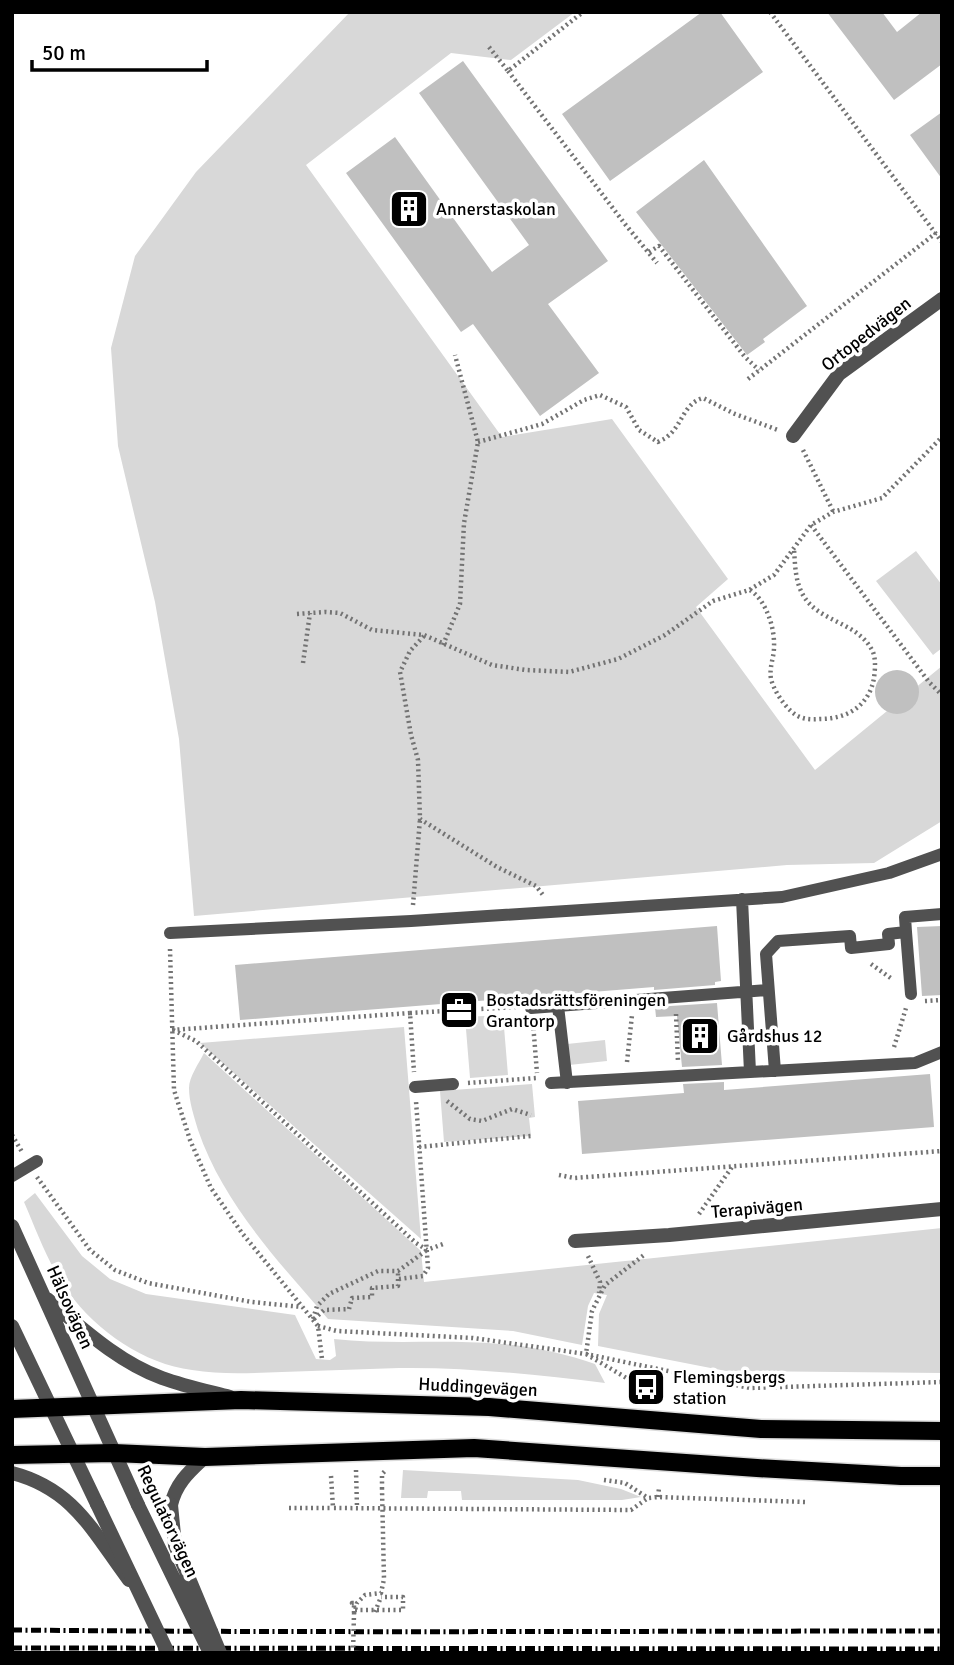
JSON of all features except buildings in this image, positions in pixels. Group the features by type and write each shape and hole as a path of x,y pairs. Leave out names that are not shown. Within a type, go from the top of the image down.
{"main road":[{"name":"Huddingevägen","path":"12,1409 241,1400 489,1407 761,1429 942,1432"},
{"path":"12,1455 114,1453 205,1457 474,1448 783,1469 942,1476"}],"street":[{"name":"Ortopedvägen","path":"793,436 839,374 942,299"},
{"name":"Terapivägen","path":"575,1241 669,1235 942,1209"},
{"name":"Hälsovägen","path":"12,1226 92,1405"},
{"path":"43,1296 127,1361 161,1378 241,1400"},
{"path":"12,1325 169,1653"},
{"name":"Regulatorvägen","path":"92,1405 210,1653"},
{"path":"205,1457 182,1478 174,1492 171,1505 176,1545 220,1653"},
{"path":"12,1474 49,1486 74,1506 139,1592"}],"lane":[{"path":"170,933 411,921 782,897 889,873 942,854"},
{"path":"743,900 750,1072"},
{"path":"911,994 905,917 942,914"},
{"path":"744,955 766,954 778,941 850,936 851,948 889,944 888,934 906,932"},
{"path":"766,954 775,1071"},
{"path":"531,1008 768,990"},
{"path":"558,1006 567,1083"},
{"path":"551,1083 915,1062 942,1052"},
{"path":"415,1087 453,1084"},
{"path":"12,1177 37,1161"}],"path":[{"path":"508,71 583,12"},
{"path":"770,12 942,243"},
{"path":"489,47 657,262"},
{"path":"748,379 936,233"},
{"path":"649,252 659,246 745,357 759,370"},
{"path":"443,645 460,604 464,523 478,442 455,355"},
{"path":"478,442 542,424 584,400 600,395 626,407 639,430 658,442 669,436 682,414 697,400 704,398 736,414 793,436 805,453 833,512"},
{"path":"297,614 340,613 372,630 424,635 492,665 526,670 569,672 618,659 665,635 713,601 749,590 774,575 811,525 833,512 882,498 942,437"},
{"path":"811,525 929,682 942,695"},
{"path":"749,590 761,603 770,620 775,647 771,666 772,679 790,710 810,720 825,719 844,716 862,705 869,695 874,676 872,651 858,632 822,615 809,604 799,585 794,549"},
{"path":"303,663 310,613"},
{"path":"411,921 420,819 418,760 400,672 410,651 424,635"},
{"path":"420,819 497,867 537,886 556,912"},
{"path":"170,933 173,1090 190,1140 211,1188 243,1233 318,1326 322,1359"},
{"path":"851,948 911,994 888,1064"},
{"path":"674,997 679,1076"},
{"path":"625,1080 634,1000"},
{"path":"172,1030 516,1007"},
{"path":"453,1084 537,1078 531,1008"},
{"path":"399,1279 423,1276 428,1268 410,1013"},
{"path":"172,1030 197,1041 391,1221 427,1250"},
{"path":"429,1086 470,1119 482,1121 512,1109 531,1115"},
{"path":"12,1135 22,1152"},
{"path":"419,1147 531,1136"},
{"path":"559,1175 574,1178 942,1152"},
{"path":"586,1354 592,1311 605,1285 700,1213 733,1166"},
{"path":"40,1182 90,1250 115,1270 148,1283 252,1302 303,1307"},
{"path":"575,1241 594,1267 600,1282 599,1298"},
{"path":"313,1320 317,1306 329,1294 378,1271 398,1271 427,1250 443,1244"},
{"path":"313,1320 324,1310 349,1309 352,1298 372,1297 372,1288 398,1286 398,1271"},
{"path":"318,1326 337,1331 473,1338 586,1354 750,1388 942,1382"},
{"path":"586,1354 640,1386"},
{"path":"355,1464 357,1507"},
{"path":"353,1653 355,1603 365,1595 381,1593 384,1579 382,1474 390,1467"},
{"path":"331,1476 333,1508"},
{"path":"596,1478 625,1483 648,1498"},
{"path":"658,1497 659,1488"},
{"path":"289,1508 631,1510 648,1498 658,1497 805,1502"},
{"path":"354,1611 403,1611 403,1597 381,1597 374,1612"}],"shaded area":[{"path":"350,12 575,12 511,60 451,53 306,165 502,437 612,419 728,579 696,607 815,770 942,666 942,821 874,863 787,865 194,916 179,739 155,602 118,446 111,348 135,256 196,172"},
{"path":"916,551 942,585 942,648 933,655 876,581"},
{"path":"503,1015 508,1075 470,1078 465,1017"},
{"path":"404,1027 421,1239 200,1043"},
{"path":"605,1040 607,1061 569,1065 567,1044"},
{"path":"204,1053 421,1251 424,1282 942,1228 942,1373 726,1371 598,1346 599,1314 607,1295 594,1293 588,1306 582,1345 513,1331 328,1319 237,1207 209,1157 198,1130 189,1093 191,1079"},
{"path":"532,1084 535,1117 529,1118 531,1136 444,1142 440,1091"},
{"path":"35,1193 82,1256 110,1279 146,1294 295,1315 316,1359 330,1360 336,1356 334,1339 500,1344 548,1351 595,1364 605,1383 502,1372 425,1368 215,1373 174,1367 156,1361 123,1344 93,1320 69,1293 49,1260 24,1202"},
{"path":"403,1470 578,1480 621,1489 641,1497 622,1500 462,1500 461,1491 428,1491 427,1498 401,1498"}],"railway":[{"path":"12,1630 942,1631"},
{"path":"12,1648 942,1649"}],"place":[{"name":"Annerstaskolan","path":"409,209"},
{"name":"Bostadsrättsföreningen Grantorp","path":"459,1010"},
{"name":"Gårdshus 12","path":"700,1036"},
{"name":"Flemingsbergs station","path":"646,1387"}]}
